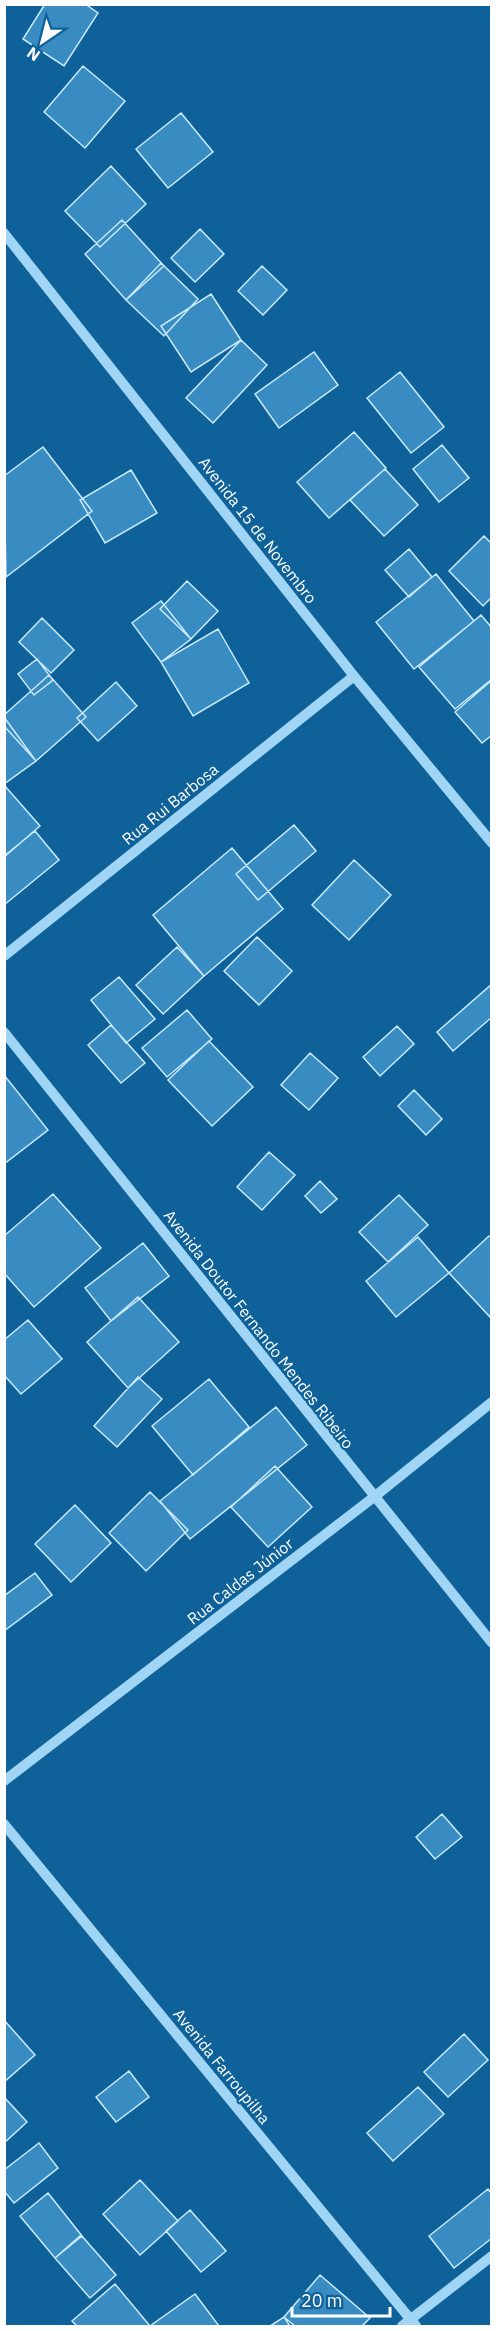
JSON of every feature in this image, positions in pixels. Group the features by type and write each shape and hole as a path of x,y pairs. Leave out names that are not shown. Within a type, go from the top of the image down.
{"street":[{"name":"Avenida 15 de Novembro","path":"4,233 354,676 492,843"},
{"name":"Rua Rui Barbosa","path":"4,956 354,676"},
{"name":"Avenida Doutor Fernando Mendes Ribeiro","path":"4,1032 492,1643"},
{"name":"Rua Caldas Júnior","path":"4,1781 374,1497 492,1402"},
{"name":"Avenida Farroupilha","path":"4,1824 410,2324"},
{"path":"410,2324 492,2256"}],"building":[{"path":"45,4 85,4 98,13 64,66 23,39"},
{"path":"45,4 85,4 98,13 64,66 23,39"},
{"path":"83,66 125,101 85,148 44,112"},
{"path":"83,66 125,101 85,148 44,112"},
{"path":"181,113 213,152 168,188 136,149"},
{"path":"181,113 213,152 168,188 136,149"},
{"path":"111,166 146,204 100,247 65,211"},
{"path":"111,166 146,204 100,247 65,211"},
{"path":"122,220 164,266 126,300 85,254"},
{"path":"122,220 164,266 126,300 85,254"},
{"path":"200,229 224,254 195,282 171,258"},
{"path":"200,229 224,254 195,282 171,258"},
{"path":"161,263 198,299 164,336 126,300"},
{"path":"161,263 198,299 164,336 126,300"},
{"path":"262,266 287,290 263,315 238,291"},
{"path":"262,266 287,290 263,315 238,291"},
{"path":"211,294 241,340 191,372 161,326"},
{"path":"211,294 241,340 191,372 161,326"},
{"path":"241,340 267,365 213,423 186,398"},
{"path":"241,340 267,365 213,423 186,398"},
{"path":"314,352 338,385 279,428 255,394"},
{"path":"314,352 338,385 279,428 255,394"},
{"path":"400,372 444,427 411,453 367,398"},
{"path":"400,372 444,427 411,453 367,398"},
{"path":"354,432 386,468 329,518 297,482"},
{"path":"354,432 386,468 329,518 297,482"},
{"path":"442,445 469,478 439,502 413,469"},
{"path":"442,445 469,478 439,502 413,469"},
{"path":"43,447 92,511 6,577 4,476"},
{"path":"43,447 92,511 6,577 4,476"},
{"path":"385,469 418,505 384,536 350,500"},
{"path":"385,469 418,505 384,536 350,500"},
{"path":"131,470 157,513 105,543 80,500"},
{"path":"131,470 157,513 105,543 80,500"},
{"path":"484,536 492,544 492,597 483,606 449,571"},
{"path":"484,536 492,544 492,597 483,606 449,571"},
{"path":"409,549 432,577 409,597 385,570"},
{"path":"409,549 432,577 409,597 385,570"},
{"path":"436,574 474,621 414,669 376,622"},
{"path":"436,574 474,621 414,669 376,622"},
{"path":"187,581 218,611 191,639 160,609"},
{"path":"187,581 218,611 191,639 160,609"},
{"path":"161,601 191,639 161,662 132,623"},
{"path":"161,601 191,639 161,662 132,623"},
{"path":"481,615 492,628 492,679 455,709 419,667"},
{"path":"481,615 492,628 492,679 455,709 419,667"},
{"path":"42,618 74,650 51,673 19,642"},
{"path":"42,618 74,650 51,673 19,642"},
{"path":"218,629 249,683 193,716 161,662"},
{"path":"218,629 249,683 193,716 161,662"},
{"path":"37,659 53,680 34,695 18,674"},
{"path":"37,659 53,680 34,695 18,674"},
{"path":"49,675 86,717 36,761 4,726 4,715"},
{"path":"49,675 86,717 36,761 4,726 4,715"},
{"path":"492,680 492,735 482,743 455,712"},
{"path":"492,680 492,735 482,743 455,712"},
{"path":"116,682 137,706 98,741 77,718"},
{"path":"116,682 137,706 98,741 77,718"},
{"path":"4,717 36,761 4,784"},
{"path":"4,717 36,761 4,784"},
{"path":"4,785 40,826 4,857"},
{"path":"4,785 40,826 4,857"},
{"path":"294,825 316,851 258,900 236,874"},
{"path":"294,825 316,851 258,900 236,874"},
{"path":"35,831 59,860 4,905 4,856"},
{"path":"35,831 59,860 4,905 4,856"},
{"path":"232,848 283,909 204,976 153,915"},
{"path":"232,848 283,909 204,976 153,915"},
{"path":"354,860 391,895 349,940 312,905"},
{"path":"354,860 391,895 349,940 312,905"},
{"path":"257,937 292,971 259,1005 224,971"},
{"path":"257,937 292,971 259,1005 224,971"},
{"path":"177,947 204,976 163,1014 136,985"},
{"path":"177,947 204,976 163,1014 136,985"},
{"path":"119,977 155,1019 126,1043 91,1000"},
{"path":"119,977 155,1019 126,1043 91,1000"},
{"path":"492,984 492,1017 453,1051 437,1032"},
{"path":"492,984 492,1017 453,1051 437,1032"},
{"path":"187,1010 212,1039 167,1077 142,1048"},
{"path":"187,1010 212,1039 167,1077 142,1048"},
{"path":"111,1025 145,1063 121,1083 88,1045"},
{"path":"111,1025 145,1063 121,1083 88,1045"},
{"path":"397,1026 414,1044 380,1076 363,1057"},
{"path":"397,1026 414,1044 380,1076 363,1057"},
{"path":"209,1041 253,1087 212,1126 168,1080"},
{"path":"209,1041 253,1087 212,1126 168,1080"},
{"path":"310,1053 338,1078 309,1110 281,1085"},
{"path":"310,1053 338,1078 309,1110 281,1085"},
{"path":"4,1075 48,1130 4,1164"},
{"path":"4,1075 48,1130 4,1164"},
{"path":"414,1090 442,1119 426,1135 398,1106"},
{"path":"414,1090 442,1119 426,1135 398,1106"},
{"path":"269,1152 295,1175 262,1210 237,1187"},
{"path":"269,1152 295,1175 262,1210 237,1187"},
{"path":"320,1181 337,1199 321,1213 305,1196"},
{"path":"320,1181 337,1199 321,1213 305,1196"},
{"path":"53,1194 101,1248 34,1307 4,1273 4,1236"},
{"path":"53,1194 101,1248 34,1307 4,1273 4,1236"},
{"path":"399,1195 428,1225 388,1262 359,1232"},
{"path":"399,1195 428,1225 388,1262 359,1232"},
{"path":"489,1236 492,1238 491,1318 449,1273"},
{"path":"489,1236 492,1238 491,1318 449,1273"},
{"path":"418,1237 449,1273 396,1317 366,1281"},
{"path":"418,1237 449,1273 396,1317 366,1281"},
{"path":"143,1243 169,1276 111,1321 85,1288"},
{"path":"143,1243 169,1276 111,1321 85,1288"},
{"path":"138,1297 179,1342 128,1388 87,1342"},
{"path":"138,1297 179,1342 128,1388 87,1342"},
{"path":"28,1320 62,1359 21,1394 4,1375 4,1340"},
{"path":"28,1320 62,1359 21,1394 4,1375 4,1340"},
{"path":"138,1377 162,1399 117,1447 94,1426"},
{"path":"138,1377 162,1399 117,1447 94,1426"},
{"path":"209,1379 249,1427 193,1475 152,1426"},
{"path":"209,1379 249,1427 193,1475 152,1426"},
{"path":"276,1407 307,1445 190,1539 160,1501"},
{"path":"276,1407 307,1445 190,1539 160,1501"},
{"path":"275,1466 312,1507 268,1547 231,1507"},
{"path":"275,1466 312,1507 268,1547 231,1507"},
{"path":"150,1492 188,1530 146,1571 109,1533"},
{"path":"150,1492 188,1530 146,1571 109,1533"},
{"path":"75,1505 111,1543 71,1582 35,1544"},
{"path":"75,1505 111,1543 71,1582 35,1544"},
{"path":"35,1573 52,1595 4,1631 4,1596"},
{"path":"35,1573 52,1595 4,1631 4,1596"},
{"path":"442,1814 462,1837 435,1859 416,1837"},
{"path":"442,1814 462,1837 435,1859 416,1837"},
{"path":"4,2020 35,2055 4,2082"},
{"path":"4,2020 35,2055 4,2082"},
{"path":"464,2034 488,2060 448,2097 424,2072"},
{"path":"464,2034 488,2060 448,2097 424,2072"},
{"path":"129,2071 149,2097 116,2122 96,2097"},
{"path":"129,2071 149,2097 116,2122 96,2097"},
{"path":"418,2087 444,2114 393,2161 367,2133"},
{"path":"418,2087 444,2114 393,2161 367,2133"},
{"path":"4,2097 27,2122 4,2143"},
{"path":"4,2097 27,2122 4,2143"},
{"path":"39,2143 58,2168 14,2203 4,2191 4,2170"},
{"path":"39,2143 58,2168 14,2203 4,2191 4,2170"},
{"path":"140,2180 178,2221 140,2255 103,2214"},
{"path":"140,2180 178,2221 140,2255 103,2214"},
{"path":"488,2189 492,2194 492,2238 454,2268 429,2236"},
{"path":"488,2189 492,2194 492,2238 454,2268 429,2236"},
{"path":"48,2193 82,2236 55,2258 20,2216"},
{"path":"48,2193 82,2236 55,2258 20,2216"},
{"path":"190,2210 226,2251 201,2272 166,2231"},
{"path":"190,2210 226,2251 201,2272 166,2231"},
{"path":"81,2235 116,2275 90,2298 55,2258"},
{"path":"81,2235 116,2275 90,2298 55,2258"},
{"path":"320,2275 370,2318 362,2326 295,2326 284,2317"},
{"path":"320,2275 370,2318 362,2326 295,2326 284,2317"},
{"path":"115,2284 150,2326 77,2326 72,2321"},
{"path":"115,2284 150,2326 77,2326 72,2321"},
{"path":"195,2294 219,2326 150,2326"},
{"path":"195,2294 219,2326 150,2326"},
{"path":"284,2317 290,2326 270,2326"},
{"path":"284,2317 290,2326 270,2326"}]}
